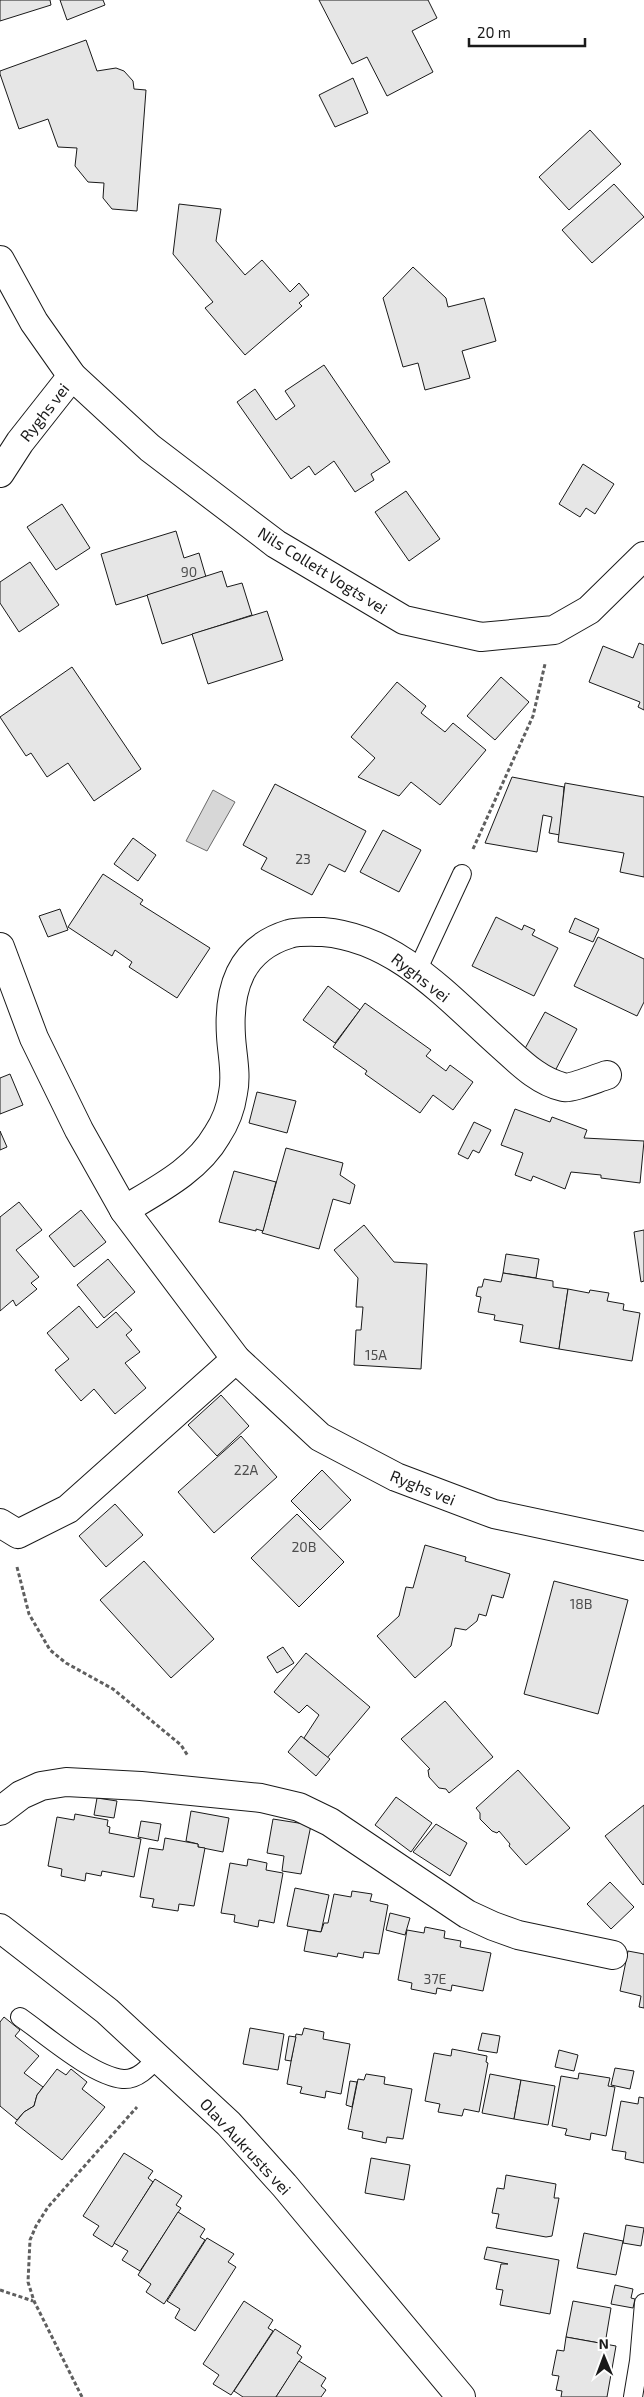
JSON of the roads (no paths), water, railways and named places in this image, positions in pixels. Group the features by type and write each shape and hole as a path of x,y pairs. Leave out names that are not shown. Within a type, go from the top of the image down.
{"street":[{"name":"Nils Collett Vogts vei","path":"0,260 34,322 72,376 150,448 276,544 404,620 481,638 554,630 589,610 644,556"},
{"name":"Ryghs vei","path":"0,473 20,442 72,376"},
{"name":"Ryghs vei","path":"124,1210 173,1180 199,1158 217,1136 227,1115 234,1092 231,1006 236,980 248,960 260,949 290,934 317,932 343,934 385,950 417,971 537,1076 565,1088 606,1075"},
{"name":"Ryghs vei","path":"0,946 34,1038 79,1130 124,1210 236,1359 320,1437 396,1477 494,1514 644,1546"},
{"path":"9,1529 68,1509 236,1359"},
{"path":"0,1811 21,1795 41,1786 66,1782 95,1782 261,1798 299,1807 330,1822 467,1914 493,1926 518,1936 613,1955"},
{"name":"Olav Aukrusts vei","path":"0,1928 107,2012 229,2124 284,2185 461,2397"}],"lane":[{"path":"417,971 462,874"},
{"path":"20,2017 90,2068 123,2079 143,2073 164,2063"},
{"path":"633,2397 639,2361 644,2303"}]}
